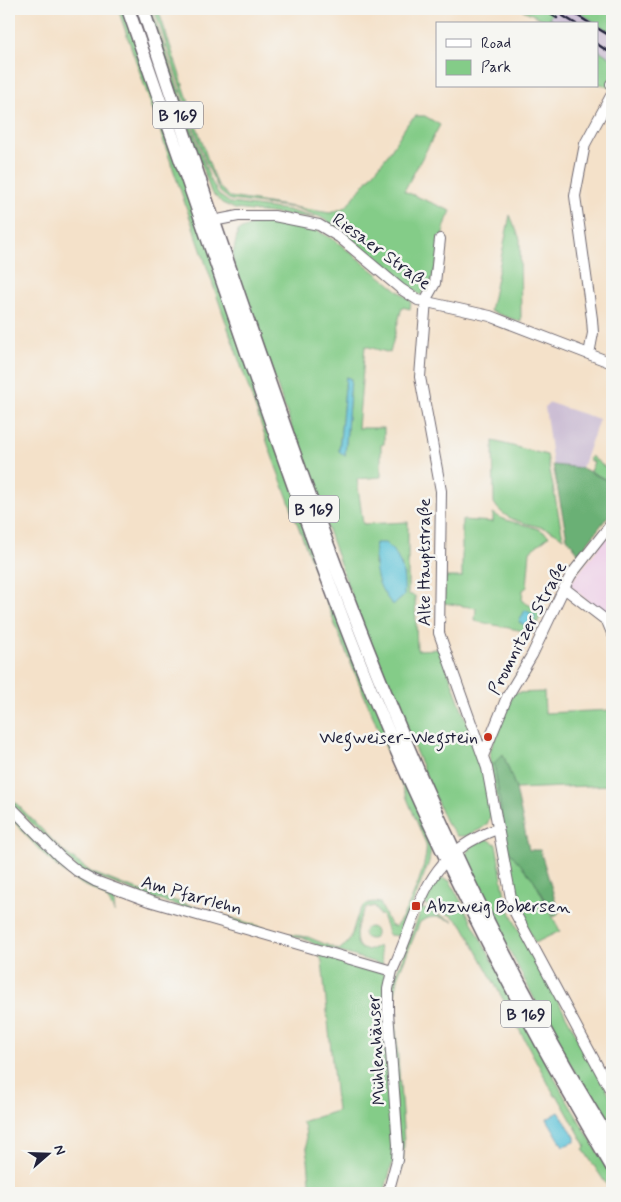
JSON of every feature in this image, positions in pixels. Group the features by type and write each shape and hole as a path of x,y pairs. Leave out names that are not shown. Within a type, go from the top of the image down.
{"main road":[{"name":"B 169","path":"128,9 331,590 402,764 536,1013 612,1144"},
{"name":"B 169","path":"142,9 213,221 328,551 450,854 489,946 572,1100 612,1166"},
{"path":"197,208 209,220 213,221"}],"street":[{"path":"589,354 592,339 592,320 575,196 585,144 612,87"},
{"name":"Riesaer Straße","path":"213,221 238,216 274,216 319,225 339,237 401,289 426,303 490,316 612,363"},
{"name":"Alte Hauptstraße","path":"440,240 435,283 426,303 420,382 441,490 439,633 483,756 510,901 516,917 612,1093"},
{"name":"Promnitzer Straße","path":"483,756 507,696 532,655 564,588 612,523"},
{"path":"564,588 610,620 612,633"},
{"name":"Am Pfarrlehn","path":"9,805 63,860 95,881 150,901 392,971"},
{"path":"450,854 497,829"},
{"name":"Mühlenhäuser","path":"388,1193 397,1160 398,1145 388,1012 388,988 392,971 431,878 450,854"}],"shaded area":[{"path":"534,9 574,9 595,22 554,22"},
{"path":"598,24 612,33 612,59 598,50"},
{"path":"550,403 599,419 582,468 553,465 545,407"},
{"path":"606,538 612,540 612,614 604,612 589,602 572,587 571,583"}],"green space":[{"path":"118,9 123,9 429,833 425,836 431,848 429,862 400,936 389,935 382,915 379,915 375,906 366,908 359,923 356,939 358,945 362,949 369,950 379,946 383,965 314,944 304,938 288,937 152,898 79,870 9,801 9,796 64,852 91,872 126,886 285,934 308,937 339,950 349,941 359,914 366,904 372,902 380,903 390,925 395,927 406,911 416,887 426,852 426,844 337,630 272,456"},
{"path":"148,9 151,9 209,177 219,195 230,203 288,210 315,218 235,209 222,203 211,192"},
{"path":"154,9 158,9 211,169 219,187 230,197 330,213 346,207 387,156 408,123 416,116 425,116 440,125 404,191 451,211 444,228 434,275 421,296 336,227 320,217 296,208 230,200 220,192 206,163"},
{"path":"521,9 555,9 549,18 554,22 544,22 544,20"},
{"path":"574,9 612,9 612,33 598,24 598,22 595,22"},
{"path":"598,50 612,59 612,88 598,83"},
{"path":"510,215 520,239 521,322 490,311"},
{"path":"272,221 313,228 336,241 411,301 410,309 402,307 390,353 365,346 358,428 384,428 384,444 381,445 381,477 357,479 363,524 408,522 408,594 415,596 417,650 440,649 483,767 491,815 487,824 466,836 457,836 447,825 360,620 232,259 238,231 253,224","holes":["346,377 351,379 345,455 339,451","375,543 401,564 404,577 374,564"]},
{"path":"493,441 547,455 563,538 555,532 508,517 494,503"},
{"path":"591,456 612,473 612,483 590,471 594,462 589,460"},
{"path":"553,465 582,468 612,483 612,511 579,554 567,538"},
{"path":"493,513 507,520 537,528 549,536 530,551 527,587 523,590 522,601 542,612 533,633 475,621 476,608 444,603 445,577 462,577 462,520 493,522"},
{"path":"544,692 545,713 612,710 612,785 516,789 503,754 494,763 507,849 534,880 560,931 535,943 515,903 519,901 514,887 490,764 490,751 513,693"},
{"path":"503,754 516,789 529,850 540,850 559,912 555,917 534,880 507,849 494,763"},
{"path":"9,809 58,859 113,890 115,913 111,904 102,894 79,883 63,872 47,857 9,816"},
{"path":"487,839 496,844 506,902 516,925 612,1099 612,1137 546,1022 465,863 468,850 475,844"},
{"path":"440,878 450,881 562,1092 612,1176 612,1193 583,1149 586,1146 557,1095 555,1096 463,925 452,916 423,904 433,883"},
{"path":"422,908 453,921 433,917 420,922 399,973 394,1001 404,1142 403,1164 394,1193 391,1193 398,1168 391,1001 394,979"},
{"path":"370,927 376,933 370,939 364,933"},
{"path":"317,951 382,972 387,976 394,1139 393,1161 384,1193 311,1193 305,1127 301,1122 337,1111 322,961"}],"water":[{"path":"346,377 351,379 345,456 339,451"},
{"path":"375,543 385,543 391,548 401,566 404,580 404,596 395,604 392,604 386,597 379,583 375,568"},
{"path":"525,610 536,616 530,628 519,622"},
{"path":"559,1112 575,1137 575,1142 563,1146 547,1119"}],"railway":[{"path":"542,9 557,18"},
{"path":"552,9 573,22"},
{"path":"567,9 588,22"},
{"path":"598,29 612,37"},
{"path":"598,45 612,54"}],"place":[{"name":"Wegweiser-Wegstein","path":"488,737"},
{"name":"Abzweig Bobersen","path":"416,906"}]}
